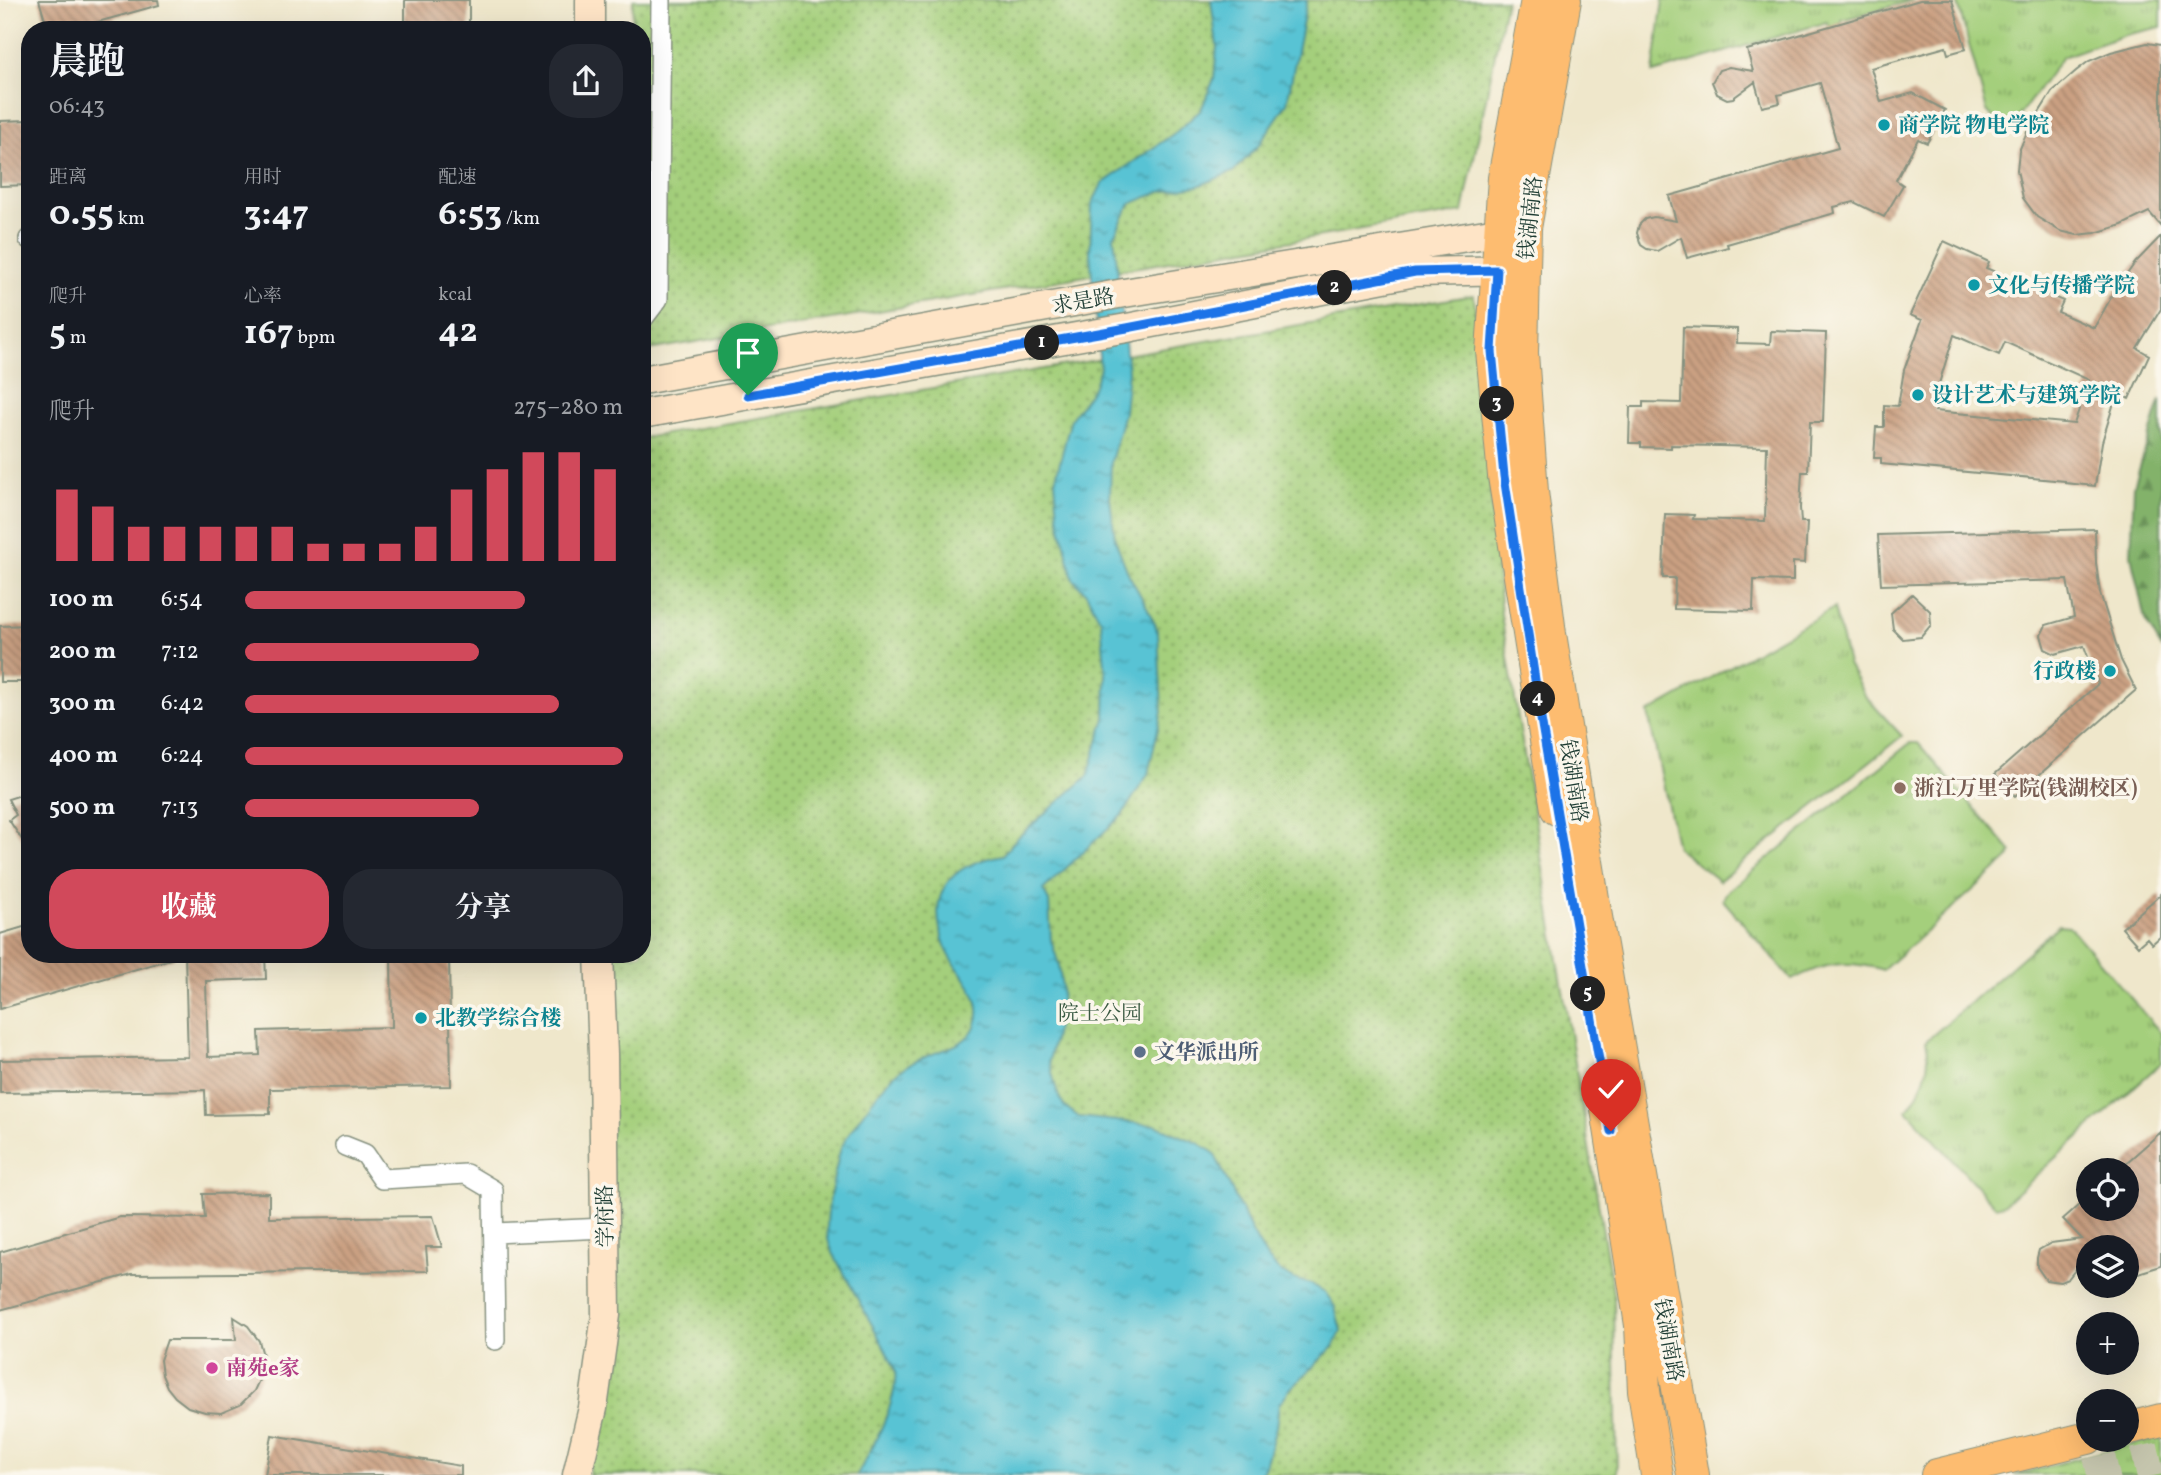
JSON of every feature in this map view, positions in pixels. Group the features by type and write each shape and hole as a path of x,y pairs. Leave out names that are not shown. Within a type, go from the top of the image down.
{"main road":[{"name":"钱湖南路","path":"1513,230 1504,178 1536,0"},
{"name":"钱湖南路","path":"1564,0 1513,230 1511,270 1492,351 1504,476 1541,719 1609,1117 1641,1325 1644,1391 1657,1475"},
{"name":"钱湖南路","path":"1511,270 1522,353 1531,478 1550,634 1693,1475"},
{"path":"2139,1426 2161,1420"},
{"path":"1937,1475 2076,1441"}],"street":[{"path":"590,0 590,21"},
{"path":"651,308 658,299 661,0"},
{"name":"求是路","path":"651,378 1124,293 1513,230"},
{"name":"求是路","path":"651,412 1127,328 1415,272 1511,270"},
{"name":"学府路","path":"577,1475 593,1408 606,1315 599,963"},
{"path":"345,1146 365,1154 382,1179 466,1174 493,1190 495,1340"},
{"path":"494,1233 605,1228"}],"green space":[{"path":"633,0 1506,0 1463,212 651,349 651,21 632,21"},
{"path":"1663,0 1913,0 1841,20 1844,34 1832,37 1827,22 1653,73"},
{"path":"1957,0 2161,0 2161,27 2125,35 2062,57 2020,115 2009,135 1987,111"},
{"name":"院士公园","path":"1474,295 1501,615 1614,1299 1617,1475 589,1475 613,963 651,963 651,436"},
{"path":"2161,399 2161,647 2145,620 2131,555 2134,486"},
{"path":"1834,608 1848,664 1864,695 1902,736 1719,881 1677,848 1648,713"},
{"path":"1910,743 1918,743 2012,852 2009,858 1883,970 1836,964 1815,969 1792,980 1723,900 1726,893"},
{"path":"2059,925 2069,926 2161,1033 2161,1063 2004,1204 1995,1206 1907,1110 1925,1078 1928,1060 1926,1041"},
{"path":"2161,1437 2161,1475 2014,1475 2103,1452 2139,1452 2139,1443"}],"water":[{"path":"1211,0 1307,0 1287,103 1258,146 1233,172 1198,186 1160,192 1130,204 1114,236 1128,371 1124,412 1111,462 1110,498 1115,539 1128,573 1158,633 1162,711 1148,774 1122,815 1043,890 1049,901 1051,940 1059,965 1062,989 1060,1014 1049,1061 1057,1092 1064,1106 1079,1117 1155,1125 1198,1143 1214,1153 1266,1257 1281,1272 1325,1292 1335,1307 1341,1331 1334,1346 1291,1388 1279,1404 1276,1427 1260,1475 857,1475 888,1410 893,1396 895,1371 828,1239 828,1208 839,1155 856,1123 894,1076 915,1062 963,1041 976,1024 978,1013 974,993 950,957 940,929 940,897 946,884 969,866 1003,855 1016,839 1088,776 1105,718 1106,676 1101,621 1086,593 1073,579 1058,515 1055,481 1071,419 1093,388 1100,368 1090,253 1092,204 1102,184 1176,132 1201,110 1214,79 1217,46"}],"building":[{"path":"39,0 158,0 159,5 101,21 45,21"},
{"path":"405,0 469,0 469,21 405,21"},
{"name":"商学院 物电学院","path":"1920,0 1952,0 1966,49 1948,54 1946,47 1871,68 1881,102 1913,93 1945,110 1927,143 1918,139 1896,180 1903,185 1884,217 1854,202 1834,207 1835,213 1687,258 1681,237 1657,251 1641,245 1637,233 1639,225 1645,219 1654,217 1676,221 1669,196 1838,148 1820,83 1778,95 1780,103 1762,107 1755,82 1733,98 1727,99 1717,94 1712,82 1719,70 1729,67 1753,71 1747,50"},
{"path":"2147,43 2161,45 2161,226 2149,212 2122,225 2095,233 2077,235 2060,231 2037,217 2023,198 2017,170 2019,151 2027,132 2052,92 2089,61"},
{"path":"21,120 21,185 0,186 0,121"},
{"path":"2161,236 2161,309 2137,348 2149,355 2129,399 2117,393 2102,442 2095,486 1881,464 1881,458 1874,458 1876,427 1884,427 1884,405 1898,406 1904,370 1922,320 1910,315 1944,241 1989,262 1986,268 2063,301 2058,312 2094,328 2135,263","holes":["1954,335 1999,355 2005,342 2089,380 2074,424 1935,411 1938,387"]},
{"path":"1683,327 1737,329 1737,343 1770,344 1771,331 1826,333 1823,422 1810,422 1808,472 1802,472 1801,522 1807,522 1805,563 1793,562 1793,581 1754,580 1753,611 1674,609 1675,578 1663,578 1665,514 1694,515 1693,519 1765,521 1767,447 1671,445 1671,448 1641,447 1641,443 1629,443 1630,407 1643,407 1643,402 1681,403"},
{"path":"2095,529 2100,593 2121,660 2136,690 2015,796 1995,774 2098,684 2084,646 2055,654 2045,649 2041,635 2046,625 2074,617 2067,580 1881,585 1878,535"},
{"path":"1912,594 1930,611 1931,625 1921,637 1903,639 1893,629 1891,613"},
{"path":"21,625 21,682 0,682 0,626"},
{"path":"21,795 21,838 9,820 16,815 8,799"},
{"path":"2161,894 2161,936 2152,944 2147,938 2138,946 2122,928"},
{"path":"21,928 21,963 157,963 0,1009 0,934"},
{"name":"北教学综合楼","path":"185,963 265,963 266,979 206,981 208,1057 260,1055 259,1031 392,1027 391,963 449,963 451,1086 270,1089 270,1114 206,1115 205,1090 0,1093 0,1060 188,1057"},
{"path":"2161,1132 2161,1266 2139,1273 2139,1235 2078,1235 2063,1219 2076,1208 2076,1221 2139,1221 2139,1158 2132,1158"},
{"path":"269,1193 269,1218 433,1216 442,1247 426,1247 428,1271 132,1274 0,1310 0,1252 120,1217 205,1218 203,1194"},
{"path":"2076,1240 2076,1269 2068,1279 2060,1282 2046,1280 2037,1267 2039,1250 2051,1243"},
{"name":"南苑e家","path":"234,1317 248,1326 259,1341 264,1359 261,1376 254,1391 240,1405 221,1413 188,1407 175,1397 162,1375 160,1360 167,1340 236,1340"},
{"path":"272,1435 461,1466 461,1475 265,1475"}],"tunnel":[{"path":"2087,1475 2161,1458"}],"place":[{"name":"商学院 物电学院","path":"1884,125"},
{"name":"文化与传播学院","path":"1974,285"},
{"name":"设计艺术与建筑学院","path":"1918,395"},
{"name":"行政楼","path":"2110,671"},
{"name":"浙江万里学院(钱湖校区)","path":"1900,788"},
{"name":"北教学综合楼","path":"421,1018"},
{"name":"文华派出所","path":"1140,1052"},
{"name":"南苑e家","path":"212,1368"}],"route":[{"path":"748,395 1127,328 1415,272 1497,270 1492,351 1504,476 1541,719 1611,1131"}]}
